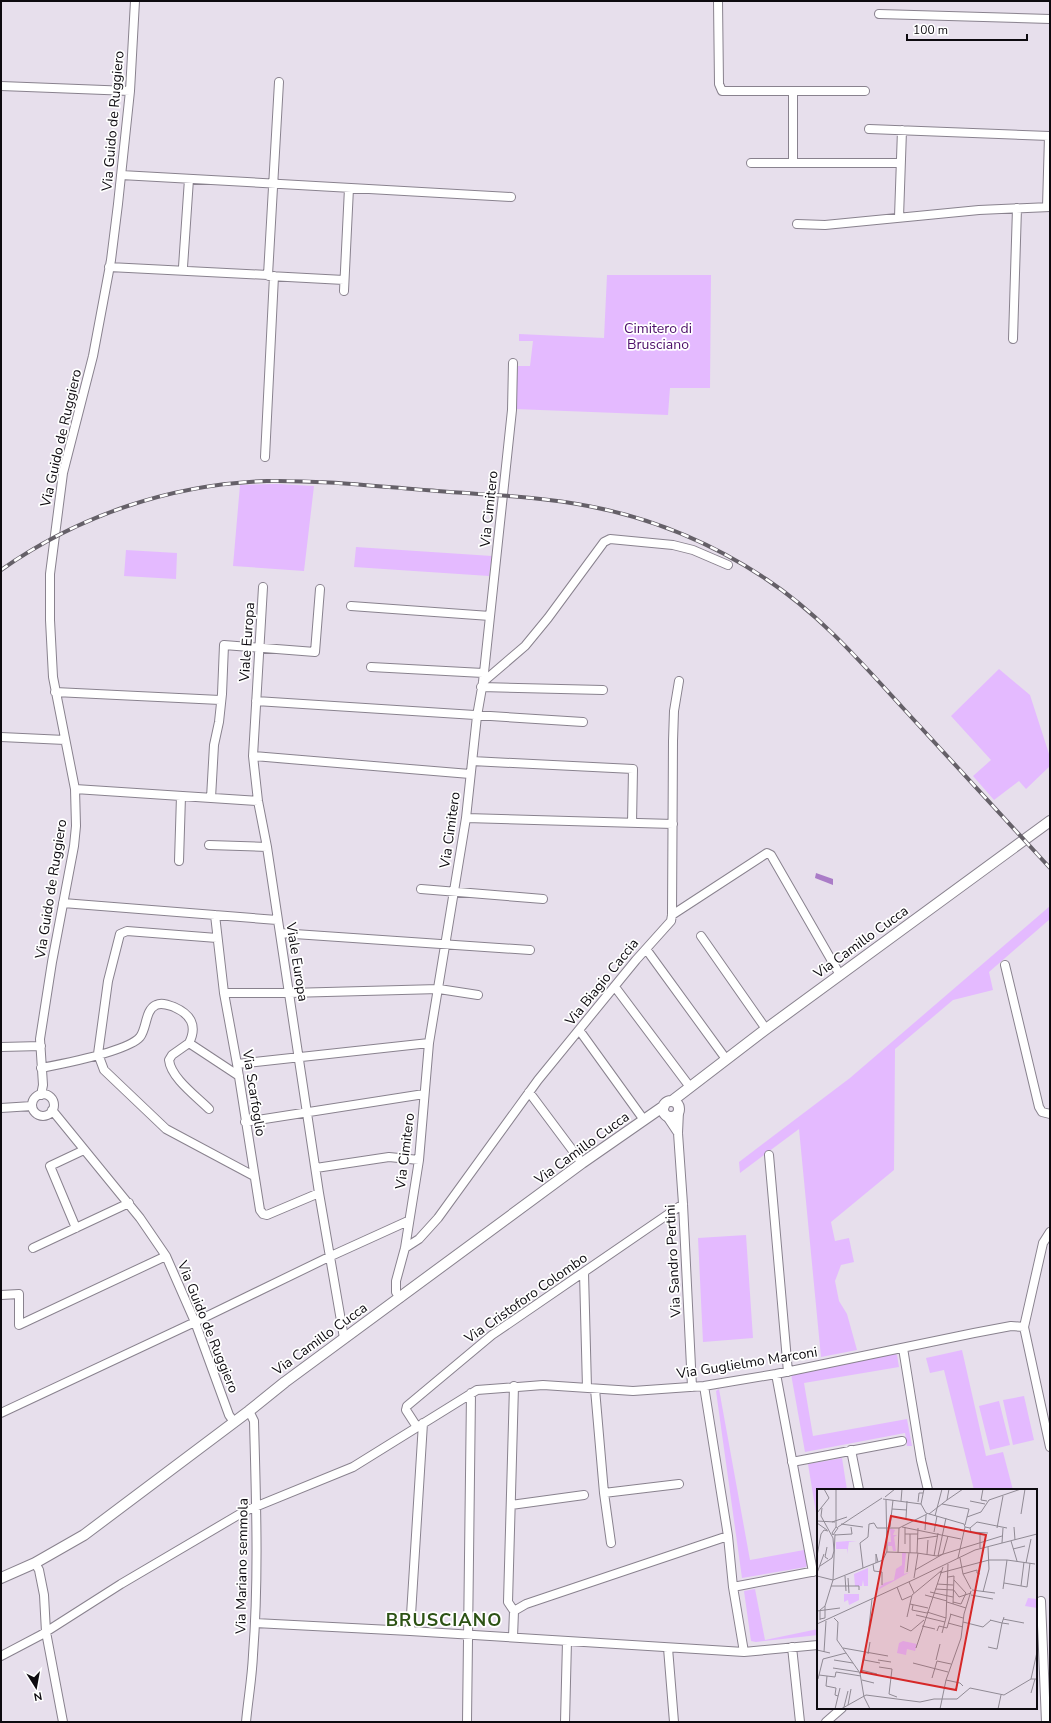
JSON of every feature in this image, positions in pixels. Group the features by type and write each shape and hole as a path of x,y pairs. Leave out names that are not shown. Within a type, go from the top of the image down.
{"street":[{"name":"Via Guido de Ruggiero","path":"41,1095 43,1085 40,1039 76,826 75,789 55,692 50,649 50,574 53,541 63,473 93,356 109,267 130,91 135,1"},
{"path":"718,1 719,84 722,91 865,92"},
{"path":"879,14 1050,19"},
{"path":"265,457 273,184 279,82"},
{"path":"1,86 130,91"},
{"path":"793,92 793,163"},
{"path":"797,224 825,225 899,217 1048,207 1049,136 869,129"},
{"path":"899,217 902,130"},
{"path":"751,162 900,163"},
{"path":"121,175 511,197"},
{"path":"183,268 189,179"},
{"path":"344,291 349,188"},
{"path":"1013,339 1017,208"},
{"path":"109,267 344,280"},
{"name":"Via Cimitero","path":"400,1298 396,1292 396,1281 405,1248 408,1221 419,1160 429,1043 447,944 466,818 477,716 483,681 512,410 513,363"},
{"path":"483,681 525,646 548,618 604,542 610,539 673,545 693,550 728,566"},
{"name":"Viale Europa","path":"263,587 253,756 258,801 267,847 319,1193 344,1338"},
{"path":"211,798 214,745 219,722 224,645 315,652 320,589"},
{"path":"351,606 490,616"},
{"path":"371,667 483,681 603,690"},
{"path":"672,915 673,741 674,711 679,681"},
{"path":"55,692 220,700"},
{"path":"256,701 583,722"},
{"path":"1,737 65,740"},
{"path":"253,756 470,774"},
{"path":"472,762 633,769 632,823"},
{"path":"75,789 258,801"},
{"path":"179,861 181,796"},
{"path":"466,818 673,824"},
{"name":"Via Camillo Cucca","path":"1,1578 35,1563 84,1536 285,1382 582,1163 648,1118 671,1109 690,1087 766,1028 1050,821"},
{"path":"210,845 267,847"},
{"path":"672,915 768,853 840,974"},
{"path":"421,889 542,899"},
{"path":"62,904 277,920"},
{"name":"Via Scarfoglio","path":"215,915 224,992 260,1210 263,1214 267,1214 319,1193"},
{"name":"Via Biagio Caccia","path":"405,1248 419,1239 452,1200 529,1092 646,949 671,921 672,915"},
{"path":"217,938 127,931 120,934 108,981 98,1054 104,1070 166,1129 254,1176"},
{"path":"280,933 530,950"},
{"path":"701,936 766,1028"},
{"path":"646,949 726,1059"},
{"path":"1005,965 1039,1107 1042,1112 1050,1114"},
{"path":"615,987 690,1087"},
{"path":"224,992 289,993 439,989 478,995"},
{"path":"41,1068 98,1054 135,1041 144,1030 150,1010 156,1004 164,1003 183,1011 189,1016 192,1028 191,1038 188,1043 172,1055 169,1060 169,1065 175,1076 209,1109"},
{"path":"582,1034 648,1118"},
{"path":"188,1043 239,1076"},
{"path":"237,1064 429,1043"},
{"path":"1,1047 41,1046"},
{"path":"529,1092 582,1163"},
{"path":"245,1122 424,1094"},
{"path":"41,1095 48,1096 52,1101 52,1110 48,1115 41,1116 35,1113 32,1106 33,1100 41,1095"},
{"path":"1,1108 32,1106"},
{"name":"Via Sandro Pertini","path":"671,1109 678,1133 692,1387"},
{"name":"Via Sandro Pertini","path":"671,1109 678,1133"},
{"name":"Via Guido de Ruggiero","path":"52,1110 140,1218 166,1256 195,1322 229,1415 234,1422"},
{"path":"76,1228 50,1166 84,1150"},
{"path":"769,1155 788,1372"},
{"path":"316,1168 389,1157 419,1160"},
{"path":"33,1248 128,1203"},
{"name":"Via Cristoforo Colombo","path":"420,1425 406,1410 407,1406 492,1335 683,1204"},
{"path":"1,1413 408,1221"},
{"path":"1050,1232 1043,1243 1024,1327 1050,1447"},
{"path":"1,1295 19,1294 19,1325 166,1256"},
{"path":"584,1273 591,1389 611,1543"},
{"name":"Via Guglielmo Marconi","path":"1,1656 46,1632 121,1584 245,1511 353,1467 477,1390 543,1385 639,1391 704,1386 788,1372 1011,1326 1024,1327"},
{"path":"903,1348 921,1460 928,1489"},
{"path":"733,1587 815,1571 792,1462 776,1374"},
{"path":"513,1637 514,1611 508,1602 514,1386"},
{"path":"704,1386 728,1536 733,1587 744,1652"},
{"path":"467,1722 472,1393"},
{"name":"Via Mariano semmola","path":"246,1722 255,1623 257,1506 254,1421 249,1411"},
{"path":"410,1631 420,1425"},
{"path":"792,1462 902,1441"},
{"path":"851,1450 858,1489"},
{"path":"604,1493 680,1484"},
{"path":"511,1505 584,1495"},
{"path":"514,1611 526,1604 728,1536"},
{"path":"35,1563 39,1570 44,1595 46,1632 63,1722"},
{"path":"1046,1722 1039,1601 1050,1600"},
{"path":"255,1623 410,1631 468,1636 513,1637 744,1652 817,1645"},
{"path":"565,1722 567,1641"},
{"path":"792,1647 800,1722"},
{"path":"668,1648 674,1722"},
{"path":"826,1722 841,1709"}],"green space":[{"name":"Cimitero di Brusciano","path":"607,275 711,275 710,388 670,388 668,415 515,409 518,366 530,366 533,341 519,341 519,334 604,338"},
{"path":"277,484 314,486 304,571 233,566 240,485"},
{"path":"356,547 492,556 489,576 354,567"},
{"path":"126,550 177,553 176,579 124,576"},
{"path":"999,669 1030,695 1050,757 1050,766 1026,789 1019,781 994,800 973,776 991,760 951,716"},
{"path":"1050,906 1050,919 989,972 993,990 953,1000 895,1049 894,1170 831,1222 835,1241 849,1238 854,1262 841,1265 835,1281 839,1301 847,1314 857,1350 821,1357 799,1129 740,1173 739,1162 850,1078"},
{"path":"746,1235 753,1338 703,1342 698,1238"},
{"path":"962,1350 986,1456 1003,1452 1013,1489 974,1489 944,1370 930,1373 926,1358"},
{"path":"895,1354 897,1355 899,1367 804,1383 813,1436 907,1419 912,1446 907,1446 905,1433 805,1452 791,1374"},
{"path":"719,1389 750,1560 804,1550 807,1565 806,1567 742,1578 716,1391"},
{"path":"1024,1396 1034,1440 1013,1445 1003,1400"},
{"path":"999,1401 1010,1445 990,1450 979,1406"},
{"path":"842,1458 847,1489 817,1489 817,1519 808,1464"},
{"path":"755,1589 765,1640 817,1629 817,1635 756,1642 751,1641 744,1591"}],"shaded area":[{"path":"816,873 833,879 833,885 815,878"}],"railway":[{"path":"1,570 62,533 94,518 162,496 196,488 231,483 267,481 310,482 512,496 588,506 635,517 703,543 724,554 766,579 804,607 838,639 1050,868"}],"district":[{"name":"BRUSCIANO","path":"444,1620"}]}
